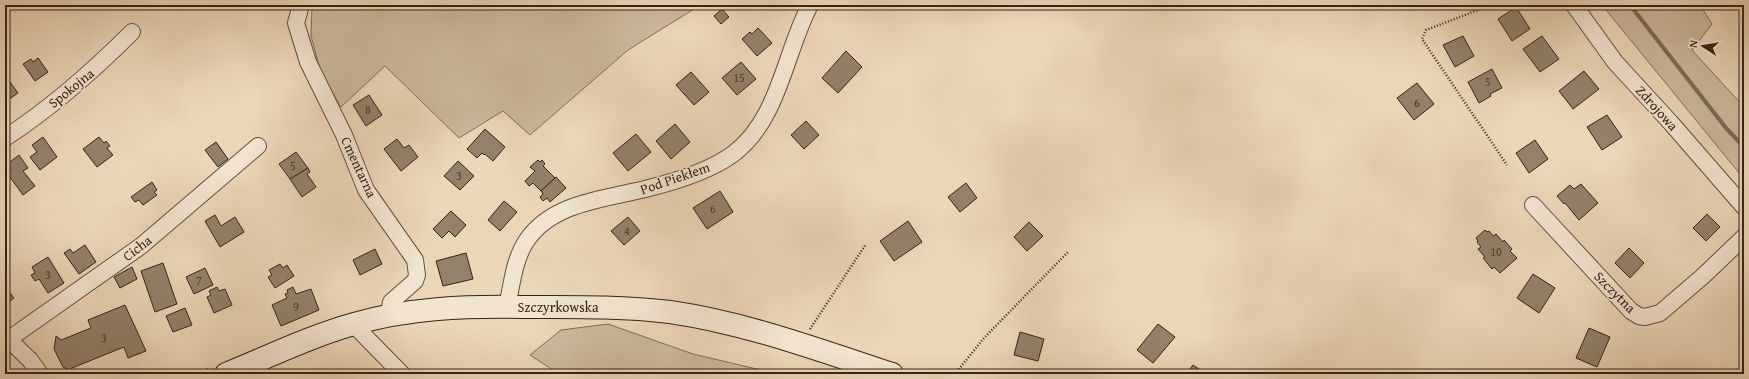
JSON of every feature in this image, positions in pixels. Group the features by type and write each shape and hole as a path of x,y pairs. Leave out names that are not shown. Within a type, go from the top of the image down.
{"main road":[{"name":"Szczyrkowska","path":"226,374 353,324 388,316 442,309 507,306 610,307 669,312 726,323 800,344 892,374"}],"street":[{"name":"Cmentarna","path":"301,5 296,23 308,62 344,136 366,190 415,260 417,275 415,281 392,302 388,316"},
{"name":"Pod Piekłem","path":"507,306 520,255 527,241 537,227 553,216 579,205 650,188 687,177 734,154 748,140 770,107 794,41 810,5"},
{"name":"Zdrojowa","path":"1574,5 1615,62 1671,123 1744,207"},
{"name":"Spokojna","path":"5,138 82,79 132,32"},
{"name":"Cicha","path":"7,337 141,246 258,146"},
{"name":"Szczytna","path":"1533,205 1631,311 1639,316 1645,317 1660,313 1702,277 1744,237"},
{"path":"353,324 402,374"},
{"path":"7,337 30,360 40,374"}],"path":[{"path":"1491,5 1426,30 1422,39 1507,165"},
{"path":"800,344 866,244"},
{"path":"955,374 984,338 1068,252"}],"shaded area":[{"path":"312,5 693,5 694,9 628,50 530,135 503,111 459,138 385,66 341,107 321,73 311,36"},
{"path":"1602,5 1700,5 1712,24 1692,50 1744,107 1744,179"},
{"path":"608,324 693,354 778,374 559,374 530,355 561,330"}],"building":[{"path":"1516,7 1530,29 1512,41 1498,19"},
{"path":"722,9 729,17 721,24 714,16"},
{"path":"758,28 772,43 757,56 742,39 750,32 752,34"},
{"path":"1463,36 1474,56 1455,67 1443,45"},
{"path":"1542,36 1559,59 1540,72 1523,49"},
{"path":"846,51 862,67 838,93 822,78"},
{"path":"38,58 48,72 35,81 23,64 31,59 33,62"},
{"path":"741,62 756,79 737,95 722,78"},
{"path":"1492,69 1502,88 1490,94 1491,96 1479,103 1468,82"},
{"path":"1584,71 1599,89 1573,109 1559,91"},
{"path":"691,72 709,92 694,105 676,85"},
{"path":"5,75 18,93 5,102"},
{"path":"1417,83 1434,104 1414,120 1397,98"},
{"path":"369,95 382,115 366,126 353,105"},
{"path":"1607,115 1622,137 1602,150 1587,127"},
{"path":"806,121 819,135 804,149 791,135"},
{"path":"675,124 690,142 671,159 656,141"},
{"path":"485,129 505,147 493,161 482,153 477,158 467,149"},
{"path":"636,134 651,152 628,171 613,153"},
{"path":"43,137 57,157 40,170 30,157 37,152 32,145"},
{"path":"99,137 104,143 106,141 110,146 107,148 113,155 97,167 83,149"},
{"path":"397,139 404,148 409,145 418,157 401,171 384,149"},
{"path":"1535,140 1548,159 1529,173 1516,153"},
{"path":"216,142 228,159 218,167 205,150"},
{"path":"296,152 308,168 290,179 279,164"},
{"path":"19,155 28,168 23,171 35,186 23,195 7,173 11,170 6,165"},
{"path":"538,160 540,162 542,160 545,164 543,166 555,178 541,191 533,183 529,186 525,181 535,171 530,167"},
{"path":"458,161 474,176 460,190 444,176"},
{"path":"308,168 310,172 307,174 316,187 302,197 290,179"},
{"path":"556,177 566,188 550,202 547,198 543,201 540,197 543,194 541,191"},
{"path":"152,182 157,190 154,192 157,195 143,205 139,200 135,202 131,197"},
{"path":"966,183 977,198 960,212 948,197"},
{"path":"1581,184 1598,203 1579,220 1557,196 1570,185 1574,189"},
{"path":"720,191 733,212 707,229 693,208"},
{"path":"504,201 517,212 500,231 488,220"},
{"path":"451,211 466,225 455,237 449,231 442,238 433,229"},
{"path":"1707,214 1720,227 1706,241 1693,228"},
{"path":"215,215 221,226 235,217 244,232 220,247 205,221"},
{"path":"628,217 640,231 624,245 611,231"},
{"path":"908,221 922,242 894,261 880,241"},
{"path":"1029,222 1043,236 1027,251 1014,237"},
{"path":"1485,230 1487,232 1489,231 1493,236 1496,234 1503,242 1504,240 1512,249 1510,251 1517,258 1500,273 1494,267 1492,269 1478,249 1481,247 1476,238"},
{"path":"85,245 96,262 79,274 64,253 70,249 73,253"},
{"path":"1629,248 1644,263 1630,278 1615,263"},
{"path":"375,249 382,264 360,275 353,260"},
{"path":"466,253 473,279 443,286 436,261"},
{"path":"48,257 64,283 48,293 39,279 35,281 31,275 35,273 32,267"},
{"path":"163,263 177,304 155,312 141,271"},
{"path":"280,264 283,268 287,265 294,276 275,288 268,277 272,275 269,270"},
{"path":"132,267 137,279 120,288 114,277"},
{"path":"205,268 213,285 194,294 186,277"},
{"path":"1533,274 1555,288 1539,313 1517,298"},
{"path":"5,287 14,298 6,305 5,304"},
{"path":"217,287 219,291 225,289 232,305 214,313 207,297 211,295 209,291"},
{"path":"293,287 296,294 311,289 319,310 281,326 272,305 287,298 285,294 288,293 287,290"},
{"path":"125,305 146,351 128,358 124,347 72,368 71,371 63,367 54,349 56,336 61,340 91,328 88,320"},
{"path":"185,308 192,325 173,332 166,316"},
{"path":"1158,324 1175,337 1153,363 1137,350"},
{"path":"1589,328 1610,337 1597,367 1576,358"},
{"path":"1020,332 1044,339 1038,361 1014,355"},
{"path":"1193,365 1206,374 1186,374"}],"waterway":[{"path":"1630,5 1726,128 1744,147"}]}
